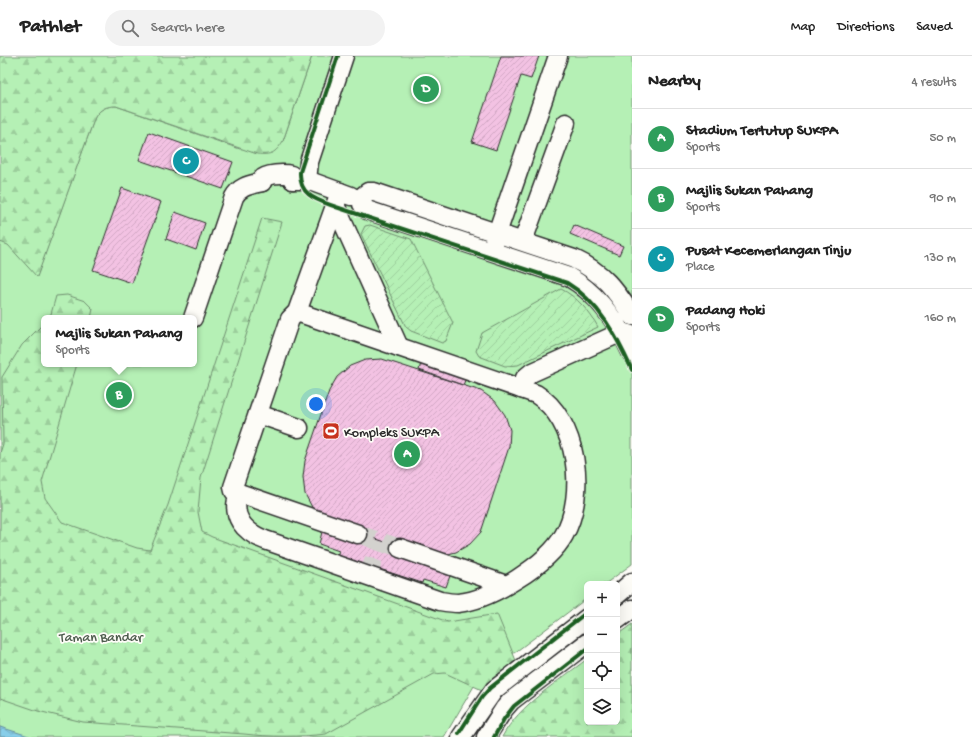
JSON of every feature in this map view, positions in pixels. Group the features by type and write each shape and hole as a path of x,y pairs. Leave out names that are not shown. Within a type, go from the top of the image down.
{"street":[{"path":"194,315 236,192 244,187 262,182 263,186 266,187 288,186 300,180 309,162 344,56"},
{"path":"492,250 558,56"},
{"path":"523,241 566,123"},
{"path":"300,180 338,199 362,199"},
{"path":"632,316 614,289 605,279 588,266 574,259 374,192 368,192 363,196 363,206 367,210 569,276 579,282 596,297 627,333 632,354"},
{"path":"338,199 297,312 290,319 233,487 234,491 239,493 358,534"},
{"path":"338,199 399,347"},
{"path":"239,493 236,505 237,514 246,529 256,537 440,601 450,603 467,601 506,585 534,568 551,553 563,537 570,522 575,502 576,479 573,456 568,435 564,426 554,410 542,398 536,394 297,312"},
{"path":"521,389 525,378 531,373 627,333"},
{"path":"258,414 299,428"},
{"path":"400,548 506,585"},
{"path":"620,592 632,582"},
{"path":"620,618 632,609"},
{"path":"461,737 494,690 584,620"},
{"path":"486,737 511,701 584,645"}],"green space":[{"path":"0,56 312,56 283,141 278,149 269,154 257,154 116,106 106,107 101,110 95,117 37,277 8,245 0,242"},
{"name":"Kompleks SUKPA","path":"312,56 632,56 632,564 609,581 584,581 584,600 477,681 444,737 0,737 0,225 37,276 95,117 106,107 116,106 240,149 283,141"},
{"name":"Taman Bandar","path":"262,218 282,222 201,478 198,512 202,532 212,537 448,622 497,614 517,663 482,690 445,673 434,674 326,734 306,736 264,736 83,722 38,711 0,698 0,453 3,444 2,377 22,345 41,326 41,367 76,367 42,482 45,498 62,522 137,548 150,550 168,505"},
{"path":"370,225 411,239 453,323 446,341 442,343 411,331 406,327 361,234 365,226"},
{"path":"561,289 567,292 582,305 598,327 518,365 505,366 479,356 476,351 482,333"},
{"path":"67,295 85,301 93,309 92,315 50,315 56,296"},
{"path":"632,624 632,737 502,737 509,725 529,704 584,661 584,725 620,725 620,633"}],"water":[{"path":"0,727 32,737 0,737"}],"building":[{"path":"501,56 539,56 531,79 521,76 496,150 472,142"},
{"path":"149,132 233,162 223,189 139,160"},
{"path":"122,188 161,202 132,283 93,270"},
{"path":"175,212 205,223 196,250 166,239"},
{"path":"574,225 623,246 619,255 570,234"},
{"path":"382,359 481,391 495,401 505,415 510,430 509,447 481,532 470,544 456,552 440,556 409,550 358,533 325,520 313,509 305,494 303,477 305,461 329,391 337,377 350,366 365,360"},
{"path":"422,360 467,376 463,385 419,370"},
{"path":"323,528 358,533 400,547 451,573 446,587 423,580 422,583 337,555 339,551 319,544"}],"tunnel":[{"path":"358,534 400,548"},
{"path":"368,576 380,541"}],"cycle path":[{"path":"338,56 300,172 300,180 306,192 310,196 336,207 567,283 589,300 598,310 620,345 632,370"},
{"path":"459,733 482,697 490,688 584,614"},
{"path":"494,737 504,719 514,706 584,651"}],"place":[{"name":"Padang Hoki","path":"426,89"},
{"name":"Pusat Kecemerlangan Tinju","path":"186,161"},
{"name":"Majlis Sukan Pahang","path":"119,395"},
{"name":"Kompleks SUKPA","path":"331,431"},
{"name":"Stadium Tertutup SUKPA","path":"407,454"}]}
